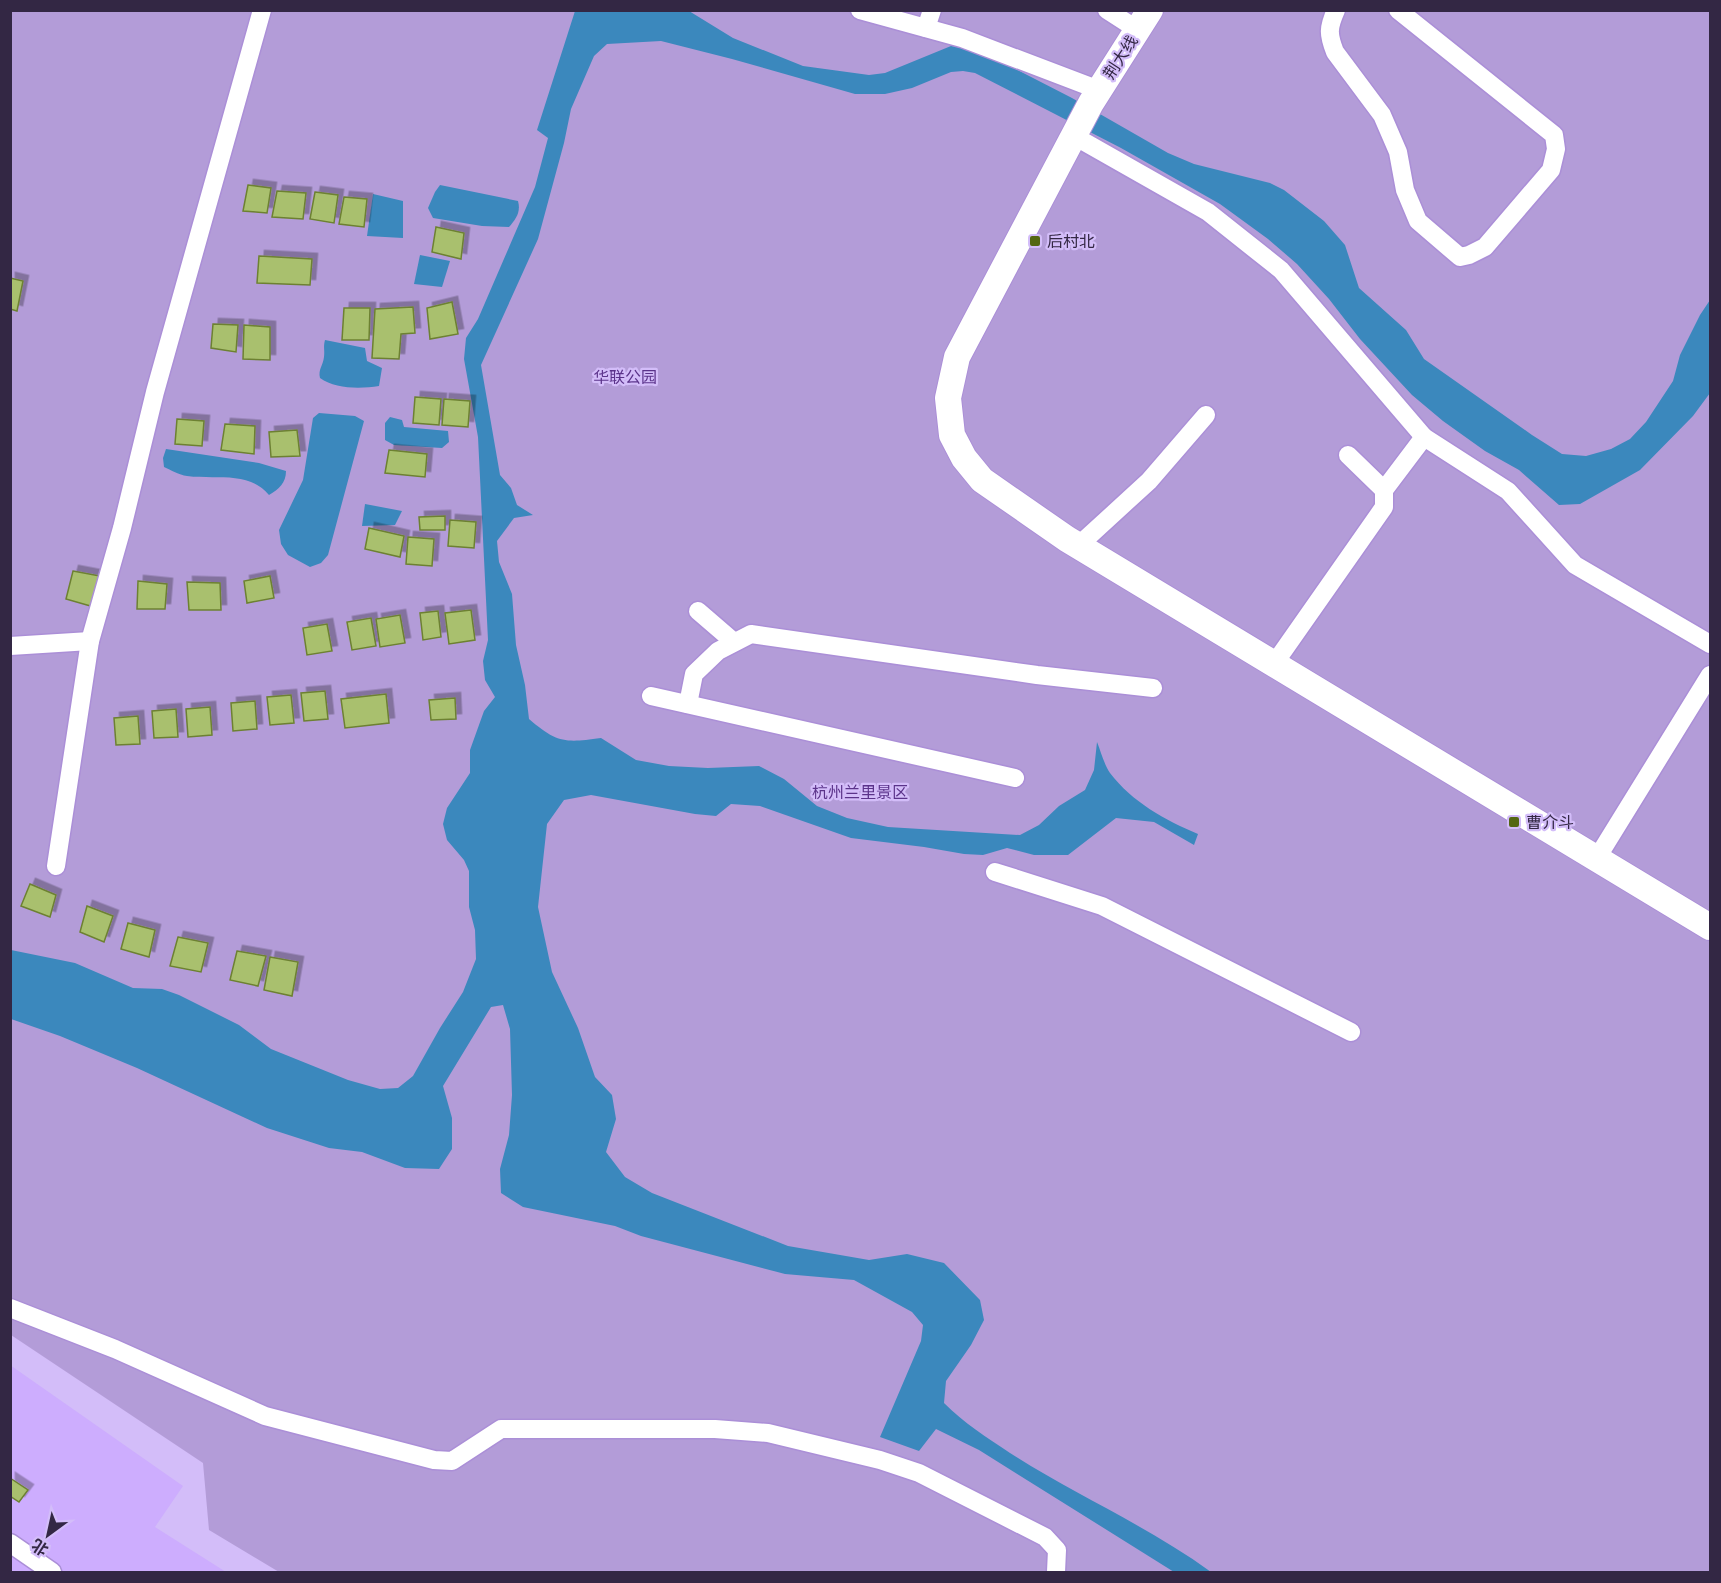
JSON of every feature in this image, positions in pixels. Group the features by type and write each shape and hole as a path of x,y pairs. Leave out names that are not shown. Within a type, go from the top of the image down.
{"street":[{"path":"56,866 90,641 122,528 155,392 262,10"},
{"path":"860,10 929,19 962,38 1095,97"},
{"path":"1107,10 1144,20"},
{"path":"1336,10 1329,26 1330,40 1335,52 1382,115 1398,152 1405,190 1418,221 1460,257 1469,255 1485,247 1551,170 1556,149 1554,135 1398,10"},
{"name":"荆大线","path":"1144,20 1095,97 957,357 948,398 952,435 964,458 982,480 1078,546 1710,927"},
{"path":"1074,136 1208,212 1281,270 1424,437 1508,491 1575,565 1710,644"},
{"path":"1078,546 1149,481 1206,415"},
{"path":"1274,664 1384,507 1384,490 1424,437"},
{"path":"1348,455 1384,490"},
{"path":"698,611 735,642"},
{"path":"688,704 694,674 718,651 751,634 1038,675 1153,688"},
{"path":"10,646 90,641"},
{"path":"1597,858 1710,675"},
{"path":"651,696 1015,778"},
{"path":"995,872 1102,906 1351,1032"},
{"path":"10,1308 116,1349 265,1416 434,1460 452,1461 501,1429 715,1429 768,1433 880,1460 919,1473 1045,1537 1057,1550 1056,1572"},
{"path":"10,1543 52,1572"}],"shaded area":[{"path":"10,1365 183,1486 155,1527 226,1572 11,1572"}],"green space":[{"name":"杭州兰里景区","path":"11,11 1710,11 1710,1572 279,1572 209,1530 203,1463 11,1335"}],"water":[{"path":"575,11 689,11 733,38 803,66 869,75 885,73 951,46 968,48 1002,62 1072,98 1168,153 1194,164 1270,183 1284,190 1324,221 1345,245 1359,288 1406,330 1424,359 1562,454 1586,456 1611,449 1630,439 1646,422 1673,381 1680,355 1710,300 1710,393 1693,416 1640,470 1580,504 1559,505 1519,470 1485,451 1412,395 1360,339 1329,299 1297,264 1268,239 1220,204 1121,148 975,73 951,72 912,88 885,94 855,94 661,41 607,44 594,56 571,109 538,239 481,365 500,475 511,488 517,505 533,515 514,518 497,541 499,562 512,594 516,645 525,685 529,719 547,733 562,739 578,741 601,738 636,760 669,766 708,768 759,766 784,779 817,806 847,818 888,827 1020,835 1039,825 1059,806 1085,790 1094,770 1097,742 1110,773 1128,793 1161,816 1198,834 1194,845 1154,822 1116,818 1068,855 1034,855 1007,848 983,855 964,854 851,838 760,806 731,804 716,816 591,795 564,800 547,824 538,907 552,972 578,1028 595,1077 612,1095 616,1119 606,1152 625,1177 652,1193 788,1246 869,1260 907,1254 944,1263 980,1300 984,1320 971,1345 946,1381 944,1403 967,1423 1010,1453 1137,1525 1211,1572 1174,1572 979,1450 936,1429 919,1451 880,1437 921,1341 923,1325 912,1312 854,1280 785,1274 641,1236 615,1226 523,1207 501,1193 500,1169 509,1135 512,1095 510,1029 503,1005 491,1007 443,1086 452,1118 452,1149 439,1169 405,1168 362,1152 329,1148 267,1128 137,1068 60,1036 11,1019 11,950 75,963 133,988 162,989 179,995 239,1025 271,1049 348,1080 380,1089 398,1088 413,1076 463,992 476,959 475,930 469,907 469,871 464,860 447,840 443,824 447,808 470,773 470,750 484,711 495,697 485,680 483,661 488,640 478,437 464,359 466,338 478,319 535,187 548,138 537,130"},
{"path":"440,185 518,201 517,215 509,227 482,226 433,218 428,208"},
{"path":"373,194 403,201 403,238 367,236"},
{"path":"420,255 450,261 442,287 414,284"},
{"path":"325,340 365,348 367,361 382,368 379,386 348,387 326,382 320,378"},
{"path":"319,413 355,416 364,421 328,555 321,563 310,567 288,555 281,544 279,530 303,480 313,418"},
{"path":"390,417 402,420 404,427 448,431 449,442 442,448 394,445 385,440 385,423"},
{"path":"166,449 259,463 286,471 286,475 281,485 269,495 261,487 241,479 181,475 164,467 163,458"},
{"path":"365,504 402,511 395,525 362,526"}],"building":[{"path":"248,185 271,188 267,213 243,211"},
{"path":"277,191 306,193 303,219 272,217"},
{"path":"315,192 338,195 334,223 310,219"},
{"path":"344,197 367,199 364,227 339,224"},
{"path":"436,227 464,233 461,259 432,252"},
{"path":"259,256 312,259 310,285 257,283"},
{"path":"10,278 23,281 17,311 10,309"},
{"path":"452,302 458,334 430,339 427,308"},
{"path":"413,307 415,333 401,334 399,359 372,358 375,309"},
{"path":"344,308 370,308 369,340 342,340"},
{"path":"213,324 238,325 236,352 211,348"},
{"path":"244,325 270,327 270,360 243,359"},
{"path":"415,397 441,399 439,425 413,423"},
{"path":"444,399 470,401 468,427 442,425"},
{"path":"177,419 204,421 202,446 175,444"},
{"path":"225,424 255,426 254,454 221,450"},
{"path":"297,430 300,456 271,457 269,432"},
{"path":"389,450 427,454 425,477 385,473"},
{"path":"445,516 445,530 420,530 419,517"},
{"path":"450,520 476,522 474,548 448,546"},
{"path":"369,528 404,536 400,557 365,549"},
{"path":"408,537 434,539 432,566 406,564"},
{"path":"73,571 100,576 94,607 66,599"},
{"path":"270,576 274,598 247,603 244,581"},
{"path":"138,581 167,584 165,609 137,609"},
{"path":"187,582 220,583 221,610 189,610"},
{"path":"471,610 475,640 449,644 445,613"},
{"path":"438,611 441,637 423,640 420,613"},
{"path":"400,615 405,643 380,647 376,619"},
{"path":"371,618 376,646 352,650 347,622"},
{"path":"327,624 332,651 307,655 303,628"},
{"path":"325,691 328,719 304,721 301,693"},
{"path":"386,694 389,723 345,728 341,699"},
{"path":"291,695 294,723 270,725 267,697"},
{"path":"455,698 456,719 431,720 429,700"},
{"path":"255,701 257,729 233,731 231,703"},
{"path":"210,707 212,735 188,737 186,709"},
{"path":"176,709 178,737 154,738 152,711"},
{"path":"138,716 140,744 116,745 114,718"},
{"path":"30,884 56,895 50,917 21,906"},
{"path":"87,906 113,916 104,942 80,932"},
{"path":"128,923 155,930 149,957 121,949"},
{"path":"178,937 208,943 201,972 170,966"},
{"path":"237,951 266,956 258,986 230,980"},
{"path":"270,957 298,962 292,996 264,990"},
{"path":"10,1478 28,1490 19,1502 10,1496"}],"place":[{"name":"后村北","path":"1035,241"},
{"name":"曹介斗","path":"1514,822"}],"park label":[{"name":"华联公园","path":"625,377"}]}
